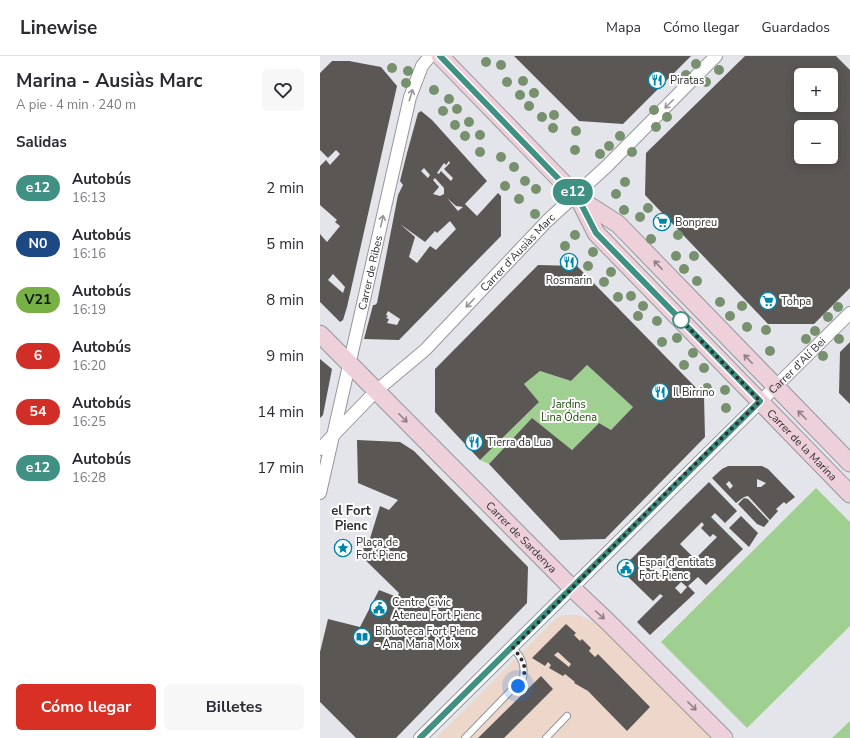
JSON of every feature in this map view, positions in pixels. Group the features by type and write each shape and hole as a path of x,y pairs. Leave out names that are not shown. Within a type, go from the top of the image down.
{"street":[{"name":"Carrer de Ribes","path":"320,493 410,97 422,66 430,56"},
{"name":"Carrer de la Marina","path":"440,56 578,197 618,224 850,463"},
{"name":"Carrer d'Ausiàs Marc","path":"320,449 376,391 425,350 547,222 578,197 716,56"},
{"name":"Carrer de la Marina","path":"578,197 596,233 850,494"},
{"name":"Carrer d'Alí Bei","path":"420,738 513,648 850,313"},
{"name":"Carrer de Sardenya","path":"320,334 572,588 724,738"}],"lane":[{"path":"465,738 524,678 523,660 513,648"},
{"path":"546,738 567,716"}],"shaded area":[{"path":"565,615 578,615 597,623 711,738 436,738 556,618"}],"green space":[{"name":"Jardins Lina Ódena","path":"587,365 633,407 611,430 599,423 572,450 532,419 489,464 480,460 539,402 524,384 540,371 571,381"},
{"path":"816,488 850,522 850,626 747,728 661,642"},
{"path":"850,721 850,738 832,738"}],"building":[{"path":"514,56 691,56 623,124 579,121"},
{"path":"745,56 836,56 850,70 850,288 814,324 768,324 645,195 646,153"},
{"path":"332,61 349,61 381,67 397,86 347,307 343,320 340,322 320,302 320,234 327,242 340,226 335,222 337,220 320,205 320,166 326,160 330,165 340,154 336,150 328,158 320,150 320,73","holes":["333,274 345,287 343,293 328,280"]},
{"path":"421,111 432,120 487,181 465,204 477,216 498,193 501,196 501,236 399,340 364,339 373,305 377,303 398,195 403,185 400,181 418,113","holes":["449,161 450,163 444,169 453,178 451,181 441,171 439,174 437,173 444,163 446,165","424,168 430,175 428,178 421,171","435,178 444,188 444,194 440,196 433,194 439,187 433,180","447,198 456,206 463,207 458,211","450,221 456,229 436,250 430,246 417,263 409,257 415,237 400,224 425,242 435,231 437,233","388,311 400,319 397,325 387,323 389,319 386,318 388,316 386,315"]},
{"path":"538,265 577,266 704,396 705,437 605,539 560,540 489,464 532,418 572,450 599,423 611,430 633,407 587,365 571,381 540,371 524,384 539,402 480,460 435,412 435,369"},
{"path":"850,342 850,404 839,393 840,352"},
{"path":"320,359 332,369 323,415 320,418"},
{"path":"357,440 400,442 414,451 528,567 527,603 396,738 356,738 320,702 320,652 328,619 360,627 379,590 397,597 399,593 357,552 368,545 380,506 389,510 398,500 358,483"},
{"path":"728,466 762,466 768,469 795,497 786,504 784,502 776,509 778,511 770,520 748,496 736,503 712,478","holes":["757,479 766,483 761,487 757,487","729,481 733,486 730,489 726,484"]},
{"path":"709,482 737,511 725,523 715,513 711,517 743,549 706,585 698,577 688,586 695,593 650,635 637,622 663,596 660,594 653,601 623,572 623,567","holes":["702,522 704,525 701,528 710,537 713,534 717,537 695,559 680,544","656,564 663,571 659,574 652,568","681,582 687,587 681,594 675,588"]},
{"path":"744,498 748,499 769,521 764,527 757,524 738,504"},
{"path":"741,516 758,533 749,547 729,528"},
{"path":"566,624 576,633 574,635 580,641 582,639 591,648 589,651 595,657 598,654 650,707 627,731 588,691 574,683 575,682 565,674 563,676 549,668 551,665 548,662 545,666 532,658","holes":["558,652 571,664 569,667 554,655"]},
{"path":"541,676 553,689 504,738 478,738"}],"bus line":[{"name":"e12","path":"420,738 541,620 580,579 760,401 596,233 579,200 440,56"}],"place":[{"name":"Piratas","path":"657,80"},
{"name":"Bonpreu","path":"662,222"},
{"name":"Rosmarin","path":"569,262"},
{"name":"Tohpa","path":"768,301"},
{"name":"Il Birrino","path":"660,392"},
{"name":"Tierra da Lua","path":"474,442"},
{"name":"Plaça de Fort Pienc","path":"343,548"},
{"name":"Espai d'entitats Fort Pienc","path":"626,568"},
{"name":"Centre Civic Ateneu Fort Pienc","path":"379,608"},
{"name":"Biblioteca Fort Pienc - Ana Maria Moix","path":"362,637"}],"district":[{"name":"el Fort Pienc","path":"351,518"}],"route":[{"path":"518,686 524,678 524,666 522,657 513,648 580,579 760,401 680,319 681,320"}]}
